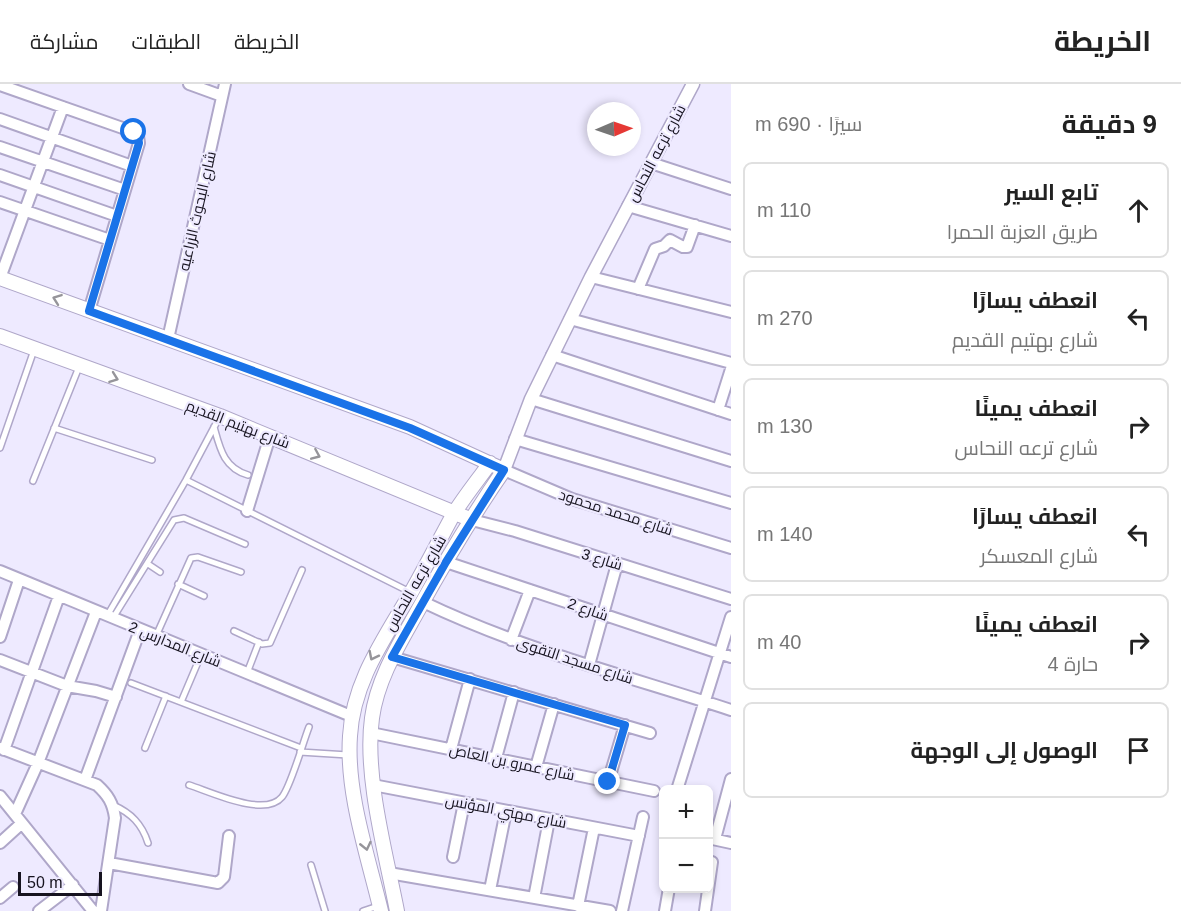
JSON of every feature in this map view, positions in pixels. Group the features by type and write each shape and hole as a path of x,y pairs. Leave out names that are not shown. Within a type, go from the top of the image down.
{"main road":[{"path":"0,278 410,428 504,470"},
{"name":"شارع بهتيم القديم","path":"0,336 79,365 217,422 270,436 472,520"},
{"name":"شارع ترعه النحاس","path":"381,908 354,796 350,761 351,716 360,684 372,656 411,593 454,513 490,463"},
{"name":"شارع ترعه النحاس","path":"397,911 373,785 371,733 377,696 392,657 446,562 504,470"},
{"path":"350,761 372,766"}],"street":[{"path":"189,84 222,96"},
{"name":"شارع البحوث الزراعيه","path":"168,339 225,84"},
{"name":"شارع ترعه النحاس","path":"504,470 531,399 552,355 693,84"},
{"path":"0,85 136,134 140,140 89,311"},
{"path":"0,278 63,107"},
{"path":"0,119 132,166"},
{"path":"0,147 125,190"},
{"path":"651,162 731,189"},
{"path":"0,175 117,216"},
{"path":"0,202 110,240"},
{"path":"628,206 731,236"},
{"path":"638,289 655,249 664,246 670,240 683,247 688,246 695,225"},
{"path":"591,277 731,312"},
{"path":"570,319 731,363"},
{"path":"552,355 731,414"},
{"path":"718,410 731,369"},
{"path":"531,399 731,461"},
{"path":"247,511 270,436"},
{"path":"513,444 731,503"},
{"name":"شارع ترعه النحاس","path":"490,463 513,444"},
{"name":"شارع محمد محمود","path":"504,470 572,499 731,548"},
{"name":"شارع 3","path":"472,520 515,531 731,599"},
{"name":"شارع 2","path":"446,562 731,657"},
{"path":"589,665 617,564"},
{"name":"شارع المدارس 2","path":"0,571 351,716"},
{"path":"0,637 19,580"},
{"path":"511,640 530,590"},
{"path":"59,596 2,749 85,780 102,789 113,805 115,818 101,911"},
{"name":"شارع مسجد التقوى","path":"423,602 466,623 511,640 731,710"},
{"path":"0,843 18,818 96,612"},
{"path":"678,785 731,617"},
{"path":"85,780 140,630"},
{"path":"392,657 650,733"},
{"path":"0,660 68,686 116,697"},
{"path":"451,749 470,679"},
{"path":"496,758 514,692"},
{"path":"536,767 554,704"},
{"path":"608,782 625,725"},
{"name":"شارع عمرو بن العاص","path":"371,733 654,791"},
{"path":"713,836 731,778"},
{"name":"شارع مهني المؤنس","path":"373,785 639,836"},
{"path":"0,796 93,911"},
{"path":"453,857 464,802"},
{"path":"490,890 506,811"},
{"path":"622,911 644,817"},
{"path":"534,898 549,820"},
{"path":"578,906 594,828"},
{"path":"108,863 218,883 225,877 229,836"},
{"path":"713,839 731,843"},
{"path":"389,873 610,911"},
{"path":"39,911 73,885"},
{"path":"0,898 14,887"},
{"path":"665,911 668,893"},
{"path":"705,911 708,893"}],"lane":[{"path":"0,448 35,349"},
{"path":"33,481 79,365"},
{"path":"217,422 219,447 226,461 236,471 248,475"},
{"path":"110,617 217,422"},
{"path":"54,428 152,460"},
{"path":"186,480 411,593"},
{"path":"110,617 148,564 170,525 180,518 245,544"},
{"path":"156,636 189,560 198,557 241,572"},
{"path":"148,564 160,572"},
{"path":"234,631 265,645 272,641 302,570"},
{"path":"178,584 204,596"},
{"path":"247,673 259,642"},
{"path":"181,702 201,655"},
{"path":"131,683 301,750 333,752 350,761"},
{"path":"145,748 166,696"},
{"path":"189,785 252,805 272,804 280,800 285,792 309,727"},
{"path":"113,805 134,818 140,825 148,843"},
{"path":"311,865 325,911"},
{"path":"363,911 381,908"}],"route":[{"path":"134,132 140,140 89,311 431,436 504,470 446,562 392,657 625,725 608,782"}]}
